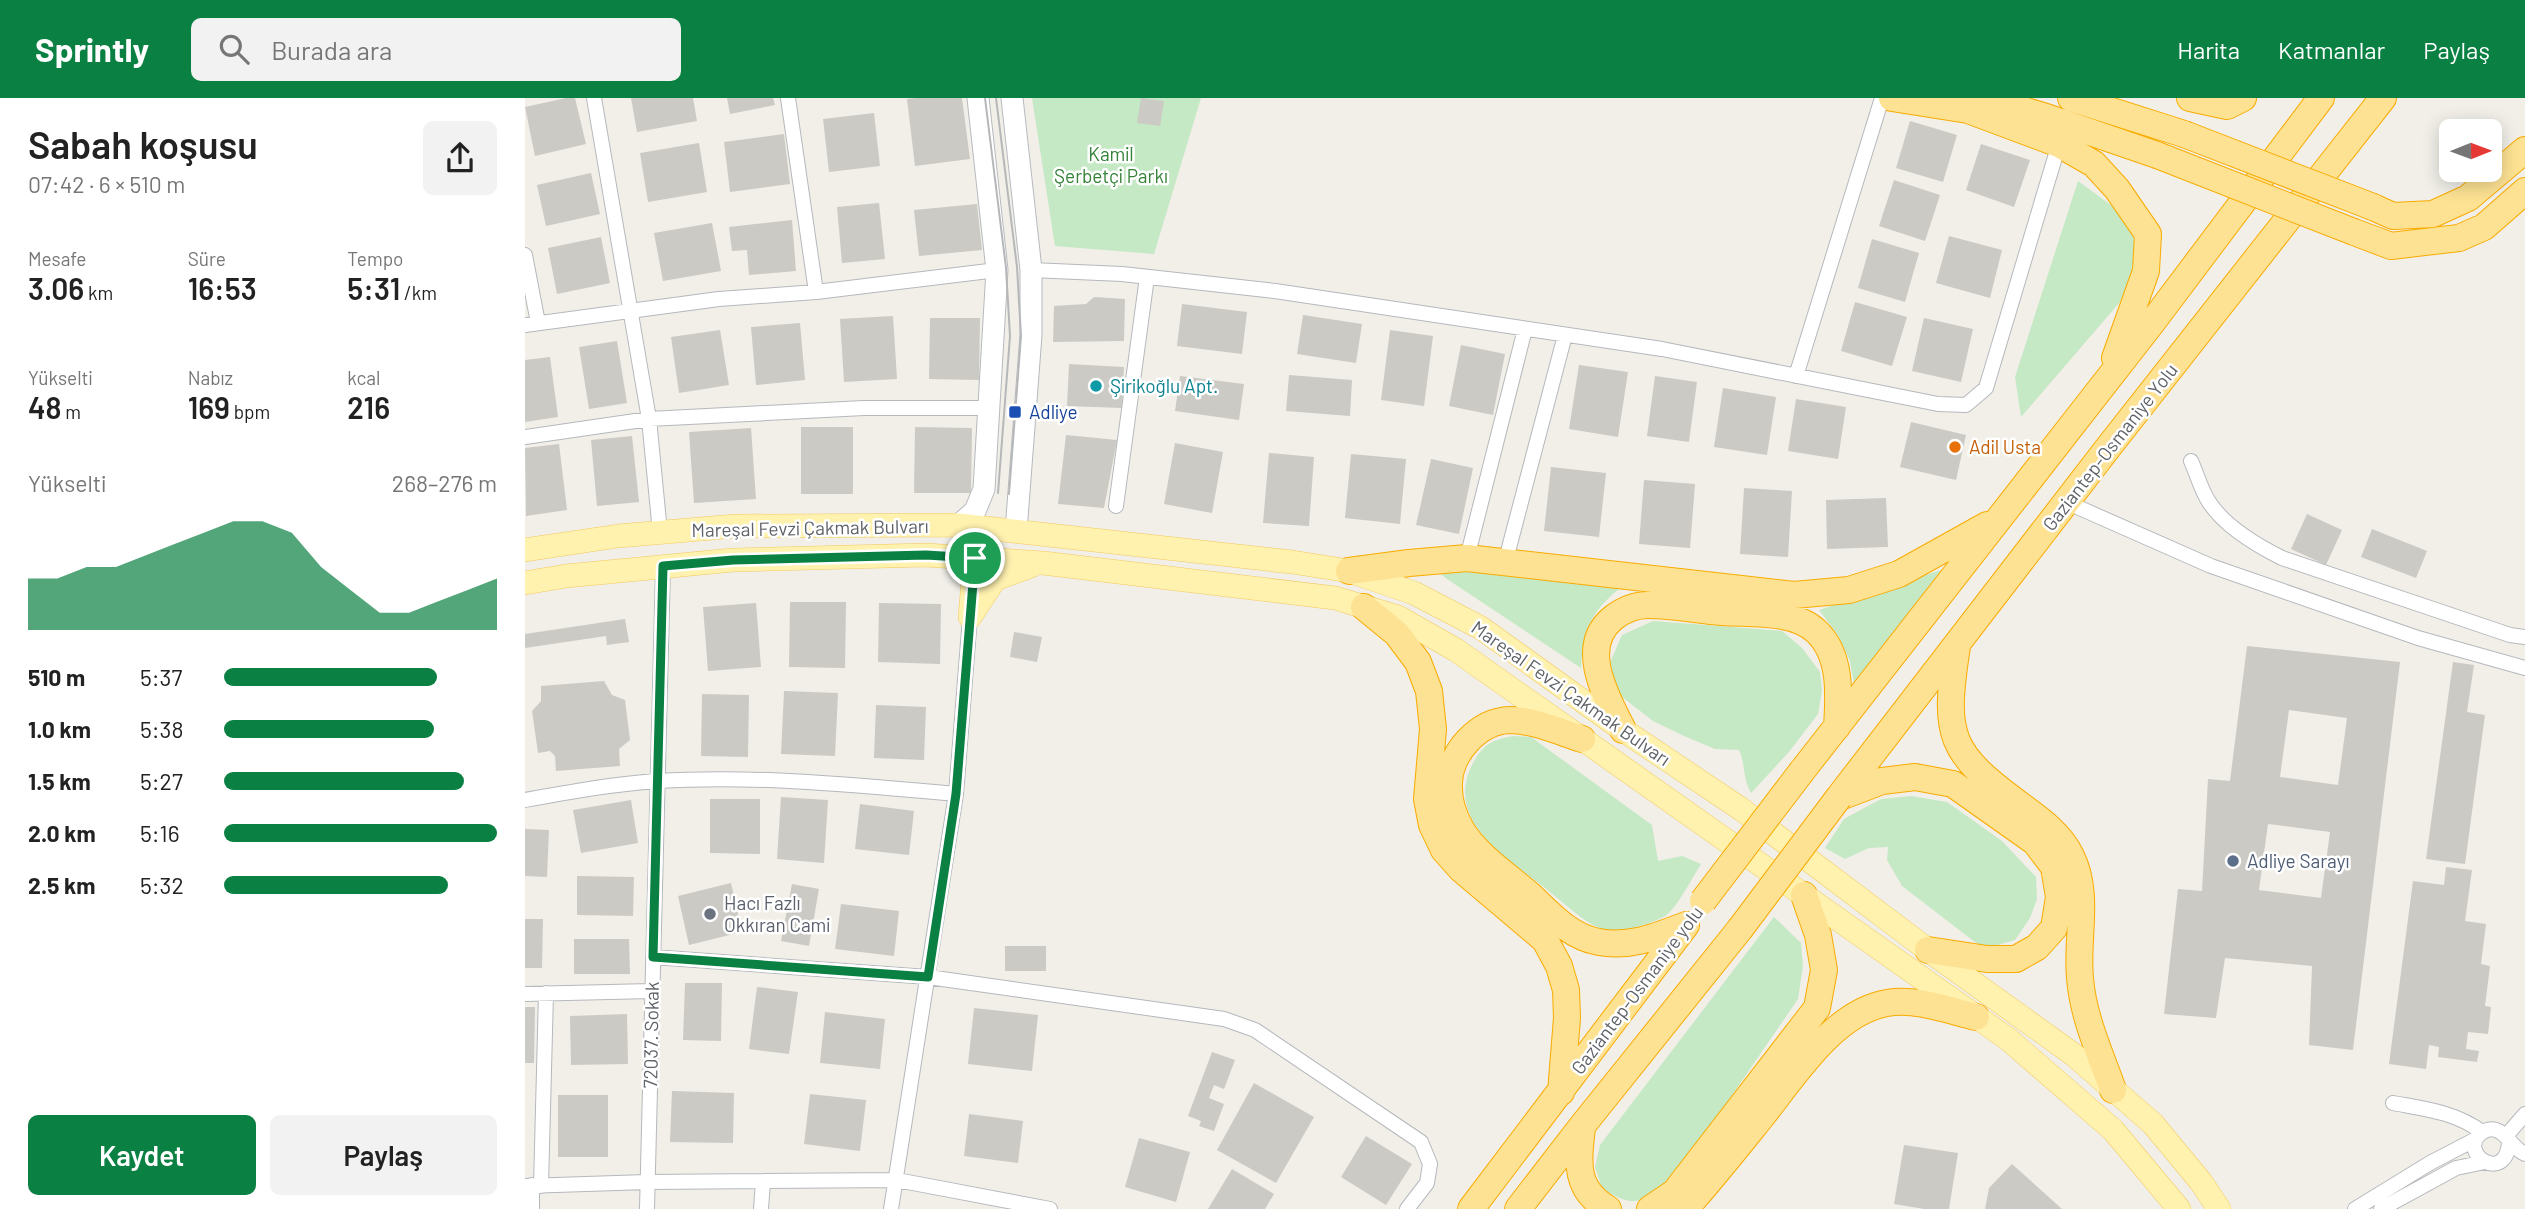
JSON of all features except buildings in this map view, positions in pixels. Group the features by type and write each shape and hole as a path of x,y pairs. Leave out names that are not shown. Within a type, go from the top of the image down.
{"highway":[{"path":"1892,98 1968,110 2059,144 2094,164 2117,190 2148,234 2146,271 2108,379"},
{"path":"1984,98 2157,155 2391,246 2459,238 2484,227 2525,191"},
{"path":"2071,98 2184,134 2393,216 2433,214 2468,198 2525,150"},
{"path":"2190,98 2227,106 2243,98"},
{"path":"1837,727 2108,379 2321,98"},
{"name":"Gaziantep-Osmaniye Yolu","path":"1839,797 2383,98"},
{"path":"1349,571 1409,562 1467,558 1794,595 1849,590 1899,574 2000,517"},
{"path":"1623,730 1596,667 1596,644 1604,625 1622,611 1645,605 1793,618 1816,631 1831,653 1840,688 1837,727"},
{"path":"1364,607 1397,634 1418,662 1429,691 1433,729 1427,799 1432,825 1444,850 1461,869 1545,940 1559,967 1566,990 1567,1018 1561,1092"},
{"path":"1957,644 1949,694 1951,726 1964,757 1992,784 2058,835 2072,857 2080,882 2079,975 2083,1009 2113,1090"},
{"path":"1582,738 1509,720 1486,727 1470,738 1456,757 1449,783 1452,810 1462,832 1478,850 1572,933 1596,942 1623,945 1649,939 1685,925"},
{"name":"Gaziantep-Osmaniye yolu","path":"1471,1209 1837,727"},
{"path":"1839,797 1882,781 1915,777 1953,784 2035,842 2054,867 2059,897 2054,928 2037,947 2016,959 1987,959 1928,950"},
{"name":"Gaziantep-Osmaniye yolu","path":"1518,1209 1740,929 1839,797"},
{"path":"1650,1209 1675,1192 1817,1008 1824,970 1818,935 1804,895"},
{"path":"1685,1209 1810,1054 1860,1013 1885,1003 1913,1001 1976,1017"},
{"path":"1582,1126 1578,1163 1583,1184 1595,1202 1608,1209"}],"main road":[{"name":"Mareşal Fevzi Çakmak Bulvarı","path":"525,550 618,536 736,526 959,525 1292,562 1349,571 1413,593 1481,628 1623,730 1741,809 1928,950 2074,1055 2153,1124 2201,1182 2219,1209"},
{"path":"970,617 975,558 988,538 1008,531"},
{"name":"Mareşal Fevzi Çakmak Bulvarı","path":"525,583 566,576 733,560 926,555 1042,563 1335,598 1398,617 1456,650 2008,1039 2113,1130 2179,1209"},
{"path":"970,617 995,579 1042,563"}],"street":[{"path":"594,98 649,419 660,532"},
{"path":"788,98 816,292"},
{"path":"959,525 975,511 984,489 997,271 978,98"},
{"path":"1008,531 1031,335 1031,270 1012,98"},
{"path":"1796,376 1882,98"},
{"path":"1031,270 1147,277 1275,291 1661,349 1938,404 1966,405 1986,387 2059,144"},
{"path":"525,255 532,324 719,299 816,292 997,271"},
{"path":"1115,506 1147,277"},
{"path":"1467,558 1525,329"},
{"path":"1506,563 1565,335"},
{"path":"525,437 649,419 864,408 989,408"},
{"path":"2191,461 2209,503 2237,530 2282,558 2510,635 2525,637"},
{"path":"2066,502 2211,566 2418,638 2525,668"},
{"name":"72037. Sokak","path":"647,1209 663,566"},
{"path":"891,1209 956,794 970,617"},
{"path":"525,800 584,789 657,781 814,780 956,794"},
{"path":"653,957 928,977 1224,1020 1255,1030 1421,1142 1430,1164 1427,1183 1406,1209"},
{"path":"525,994 652,991"},
{"path":"532,1209 545,993"},
{"path":"2393,1104 2444,1112 2471,1124 2479,1136"},
{"path":"2501,1162 2508,1153 2507,1140 2525,1114"},
{"path":"2355,1209 2490,1129 2499,1130 2525,1154"},
{"path":"2479,1136 2474,1148 2478,1157 2485,1162 2493,1164 2525,1160"},
{"path":"2381,1209 2456,1168 2485,1162"},
{"path":"533,1186 647,1182 897,1180 1049,1209"},
{"path":"761,1209 763,1181"}],"green space":[{"name":"Kamil Şerbetçi Parkı","path":"1032,98 1201,98 1154,254 1055,246"},
{"path":"2078,181 2126,216 2137,238 2135,270 2120,302 2021,417 2015,377"},
{"path":"1434,569 1624,585 1604,603 1591,621 1584,641 1581,668"},
{"path":"1941,570 1854,684 1850,661 1838,635 1819,610"},
{"path":"1653,621 1782,631 1802,648 1820,672 1822,691 1818,714 1788,753 1751,793 1739,750 1715,749 1684,736 1653,721 1617,693 1609,665 1622,635"},
{"path":"1513,736 1531,737 1652,825 1658,861 1682,856 1701,864 1669,913 1630,929 1601,929 1578,915 1486,839 1474,822 1467,805 1465,786 1480,752 1494,741"},
{"path":"1911,796 1947,802 2002,841 2036,877 2037,899 2030,918 2015,940 1984,949 1902,886 1887,860 1888,847 1869,848 1845,859 1825,848 1844,819 1881,799"},
{"path":"1774,917 1801,943 1803,966 1798,999 1669,1187 1643,1200 1635,1201 1621,1199 1602,1188 1595,1167 1600,1145"}],"tram line":[{"path":"985,98 1006,268 1010,336 998,493"},
{"path":"996,98 1017,267 1021,336 1009,494"}],"place":[{"name":"Şirikoğlu Apt.","path":"1096,386"},
{"name":"Adliye","path":"1015,412"},
{"name":"Adil Usta","path":"1955,447"},
{"name":"Adliye Sarayı","path":"2233,861"},
{"name":"Hacı Fazlı Okkıran Cami","path":"710,914"}],"route":[{"path":"926,555 975,558 956,794 928,977 653,957 663,566 733,560 926,555"}]}
